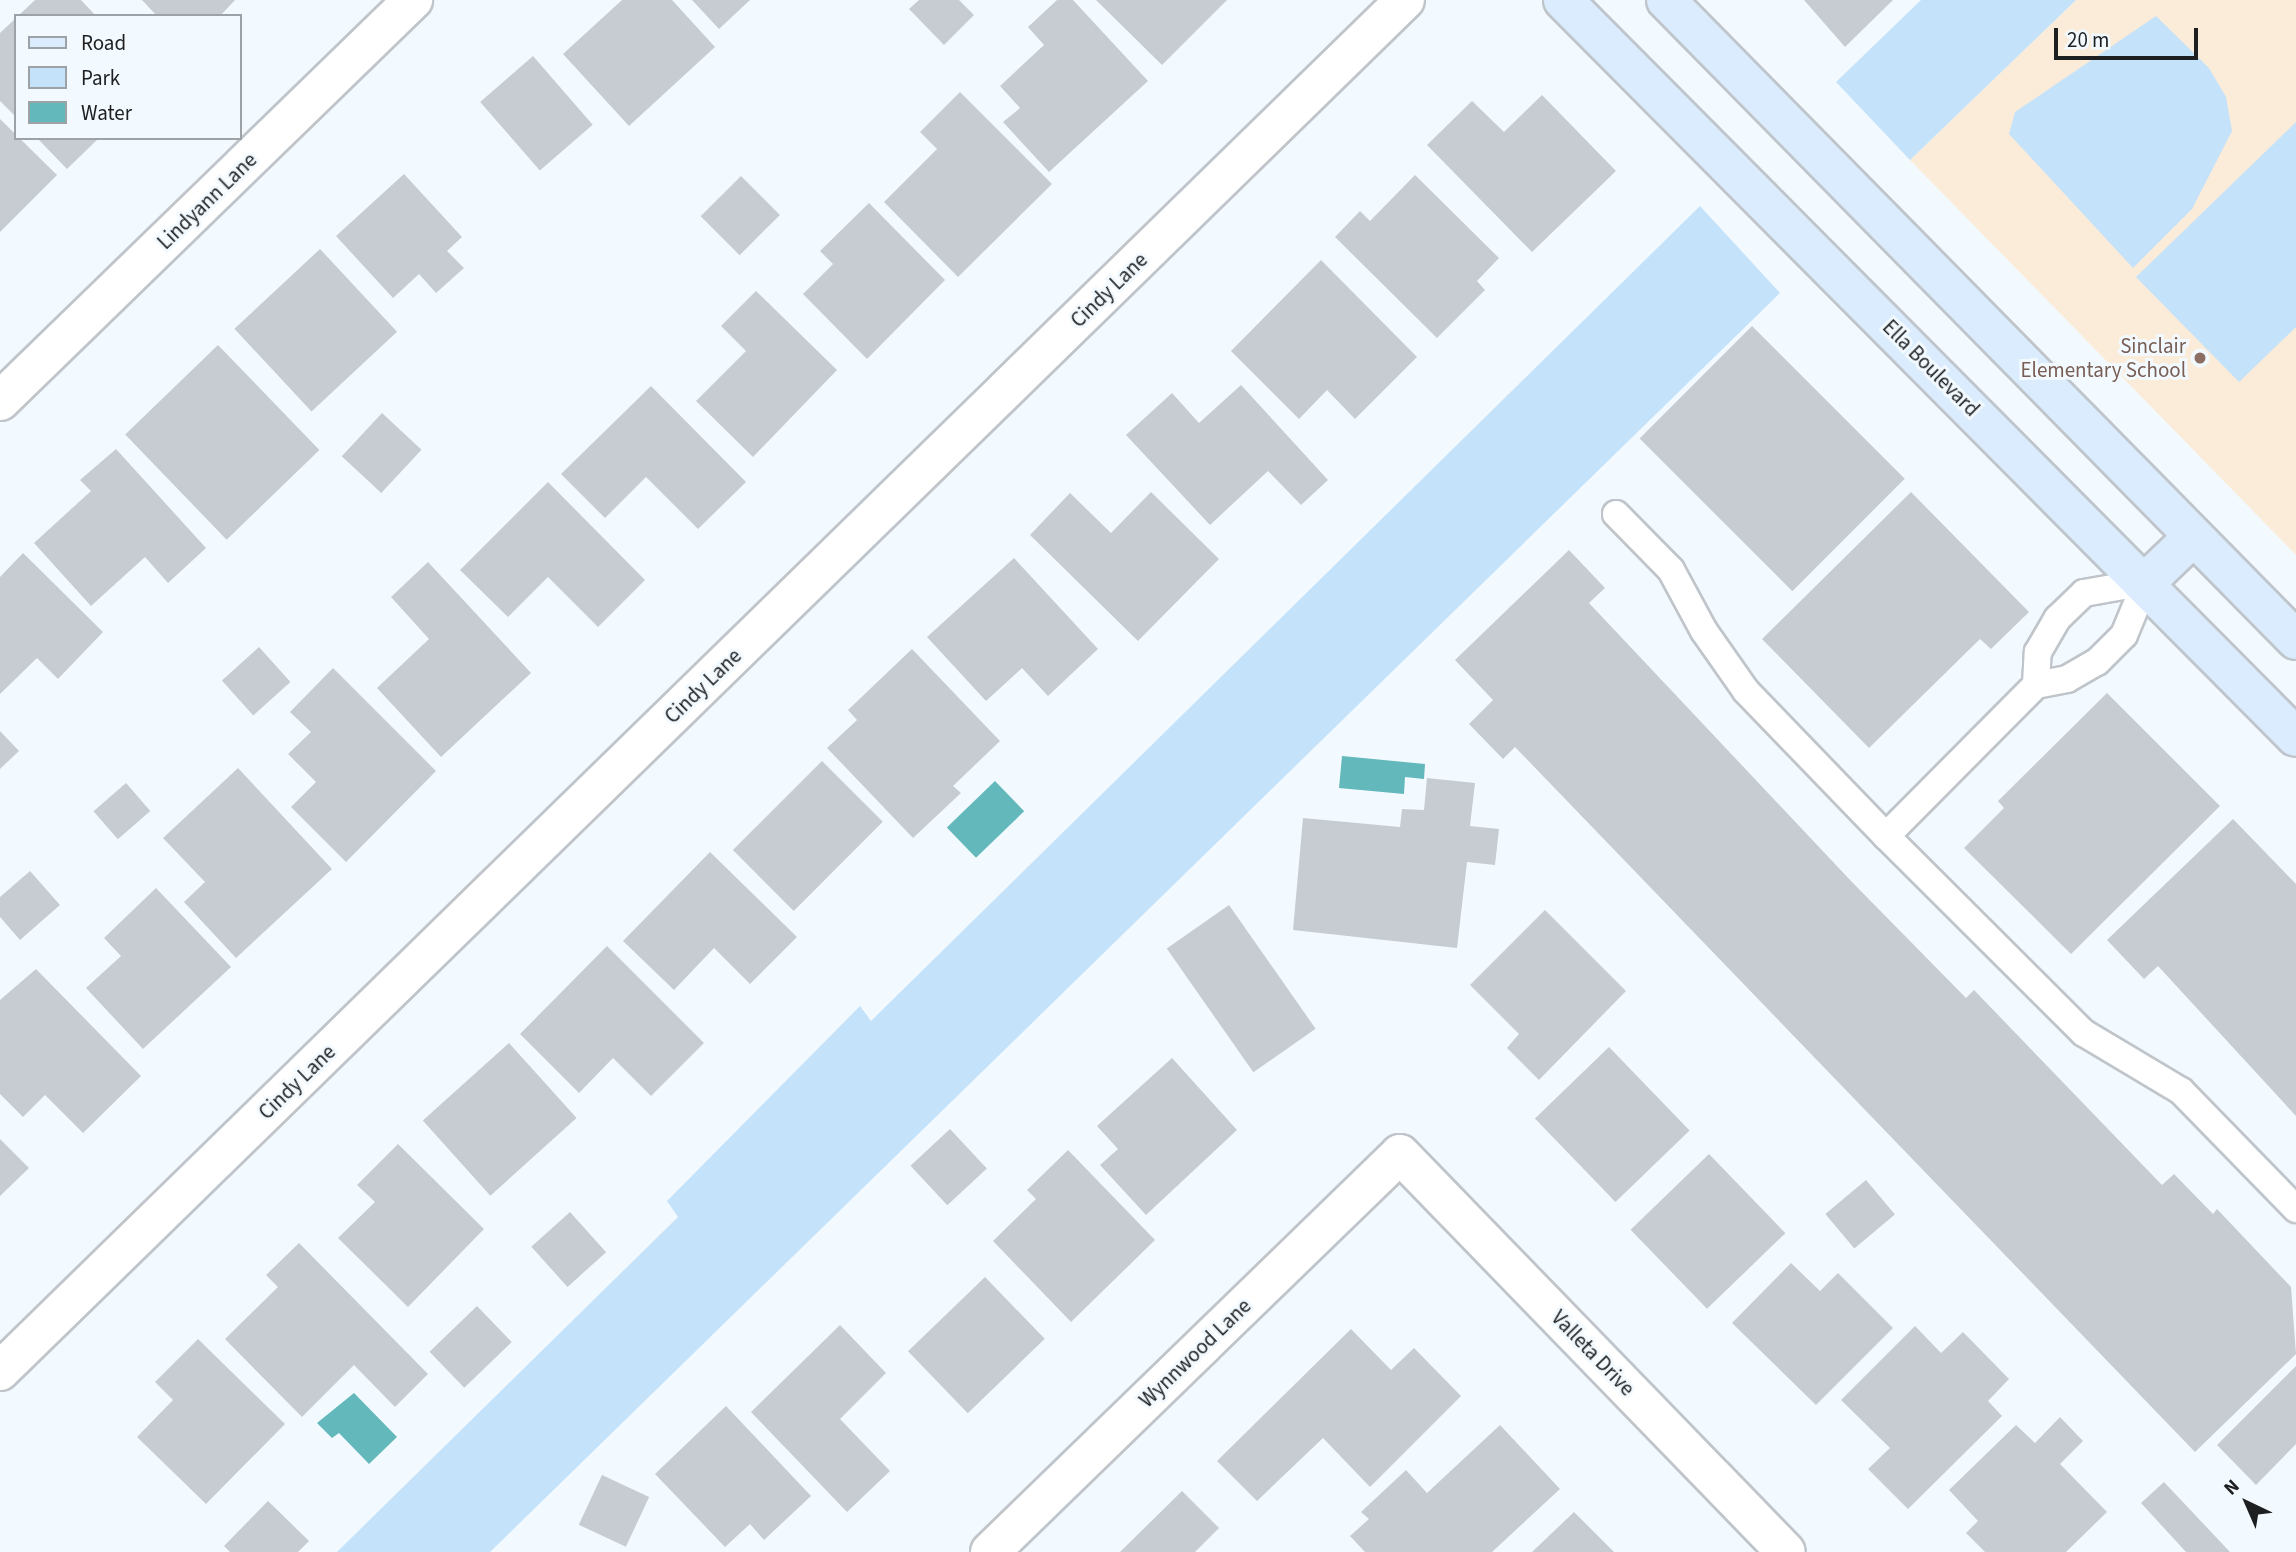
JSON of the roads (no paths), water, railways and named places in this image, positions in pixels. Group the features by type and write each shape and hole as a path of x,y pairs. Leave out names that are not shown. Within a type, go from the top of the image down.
{"main road":[{"name":"Ella Boulevard","path":"1563,0 2146,582 2296,737"},
{"path":"1666,0 2296,640"},
{"path":"2146,582 2194,536"}],"street":[{"name":"Lindyann Lane","path":"0,401 413,0"},
{"name":"Cindy Lane","path":"0,1371 1405,0"},
{"name":"Wynnwood Lane","path":"990,1552 1400,1154"},
{"name":"Valleta Drive","path":"1400,1154 1786,1552"}],"lane":[{"path":"1616,513 1671,570 1704,631 1746,691 1886,835 2084,1033 2181,1091 2296,1209"},
{"path":"2036,685 2038,652 2058,618 2084,593 2146,582"},
{"path":"1886,835 2036,685 2067,679 2096,662 2124,635 2146,582"}],"water":[{"path":"1342,756 1425,764 1424,779 1405,777 1404,794 1339,788"},
{"path":"995,781 1024,811 976,858 947,828"},
{"path":"354,1393 397,1437 369,1464 339,1433 332,1438 317,1423"}],"place":[{"name":"Sinclair Elementary School","path":"2200,358"}]}
